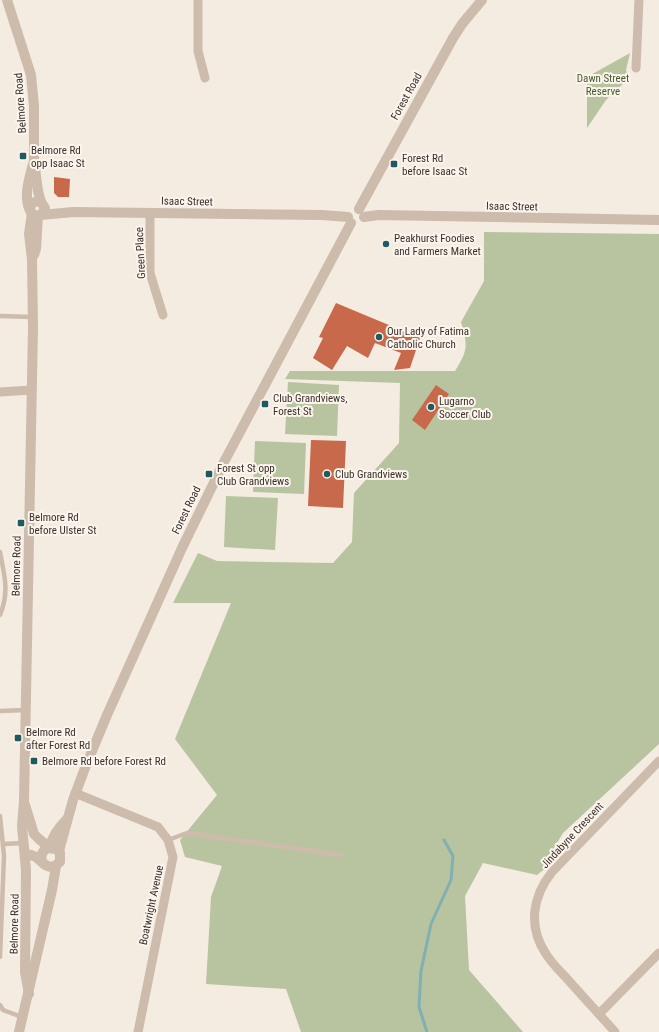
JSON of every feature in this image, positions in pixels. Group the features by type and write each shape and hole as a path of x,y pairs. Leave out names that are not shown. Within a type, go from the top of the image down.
{"street":[{"name":"Belmore Road","path":"7,0 31,75 34,106 34,161 38,191 36,249 32,259 26,710 24,801 22,819 26,894 25,972 29,994"},
{"path":"198,0 198,51 205,78"},
{"name":"Forest Road","path":"362,213 453,38 469,15 482,0"},
{"path":"636,68 639,0"},
{"name":"Isaac Street","path":"38,210 349,220 355,225 360,224 362,213 378,215 659,220"},
{"name":"Green Place","path":"150,213 150,273 163,314"},
{"name":"Forest Road","path":"52,849 59,846 64,835 75,793 110,708 160,596 209,492 349,220"},
{"path":"0,392 31,390"},
{"name":"Jindabyne Crescent","path":"615,1032 554,965 542,949 536,932 536,903 539,892 552,872 659,761"},
{"name":"Boatwright Avenue","path":"75,793 158,827 168,840 173,857 138,1032"},
{"name":"Belmore Road","path":"24,801 34,834 52,849"},
{"path":"24,849 50,867 56,866"},
{"path":"19,1032 29,994 52,890 56,866 61,859 52,849 43,852 41,858 46,874 49,903"},
{"path":"599,1014 659,953"}],"lane":[{"path":"0,316 32,317"},
{"path":"0,552 6,587 6,599 0,615"},
{"path":"0,711 26,710"},
{"path":"0,816 4,856 0,957"},
{"path":"168,840 187,833 341,854"},
{"path":"2,844 24,849"},
{"path":"0,1005 3,1010 23,1017"}],"green space":[{"name":"Dawn Street Reserve","path":"630,53 626,70 629,78 606,100 587,128 587,77"},
{"path":"484,232 659,234 659,744 563,833 551,853 547,867 537,875 483,863 465,896 469,970 523,1032 301,1032 286,989 206,984 211,897 222,866 185,857 180,840 217,795 175,739 231,603 173,603 198,553 217,561 333,563 352,542 354,493 399,443 400,383 285,379 290,371 455,371 466,348 461,322 484,281"},
{"path":"288,382 339,385 337,436 285,434"},
{"path":"255,441 306,443 304,494 253,492"},
{"path":"226,496 278,498 275,550 224,547"}],"building":[{"path":"54,177 70,179 69,197 58,197 54,193"},
{"name":"Our Lady of Fatima Catholic Church","path":"336,303 420,338 410,368 394,370 401,353 375,343 368,358 347,346 332,370 313,358 323,338 319,337"},
{"name":"Lugarno Soccer Club","path":"436,385 449,394 425,430 412,420"},
{"name":"Club Grandviews","path":"311,440 346,441 343,508 308,506"}],"waterway":[{"path":"427,1032 419,1007 421,971 431,924 451,880 453,856 444,840"}],"place":[{"name":"Belmore Rd opp Isaac St","path":"23,156"},
{"name":"Forest Rd before Isaac St","path":"394,164"},
{"name":"Peakhurst Foodies and Farmers Market","path":"386,244"},
{"name":"Our Lady of Fatima Catholic Church","path":"379,337"},
{"name":"Club Grandviews, Forest St","path":"265,404"},
{"name":"Lugarno Soccer Club","path":"431,407"},
{"name":"Forest St opp Club Grandviews","path":"209,474"},
{"name":"Club Grandviews","path":"327,474"},
{"name":"Belmore Rd before Ulster St","path":"21,523"},
{"name":"Belmore Rd after Forest Rd","path":"18,738"},
{"name":"Belmore Rd before Forest Rd","path":"34,761"}]}
